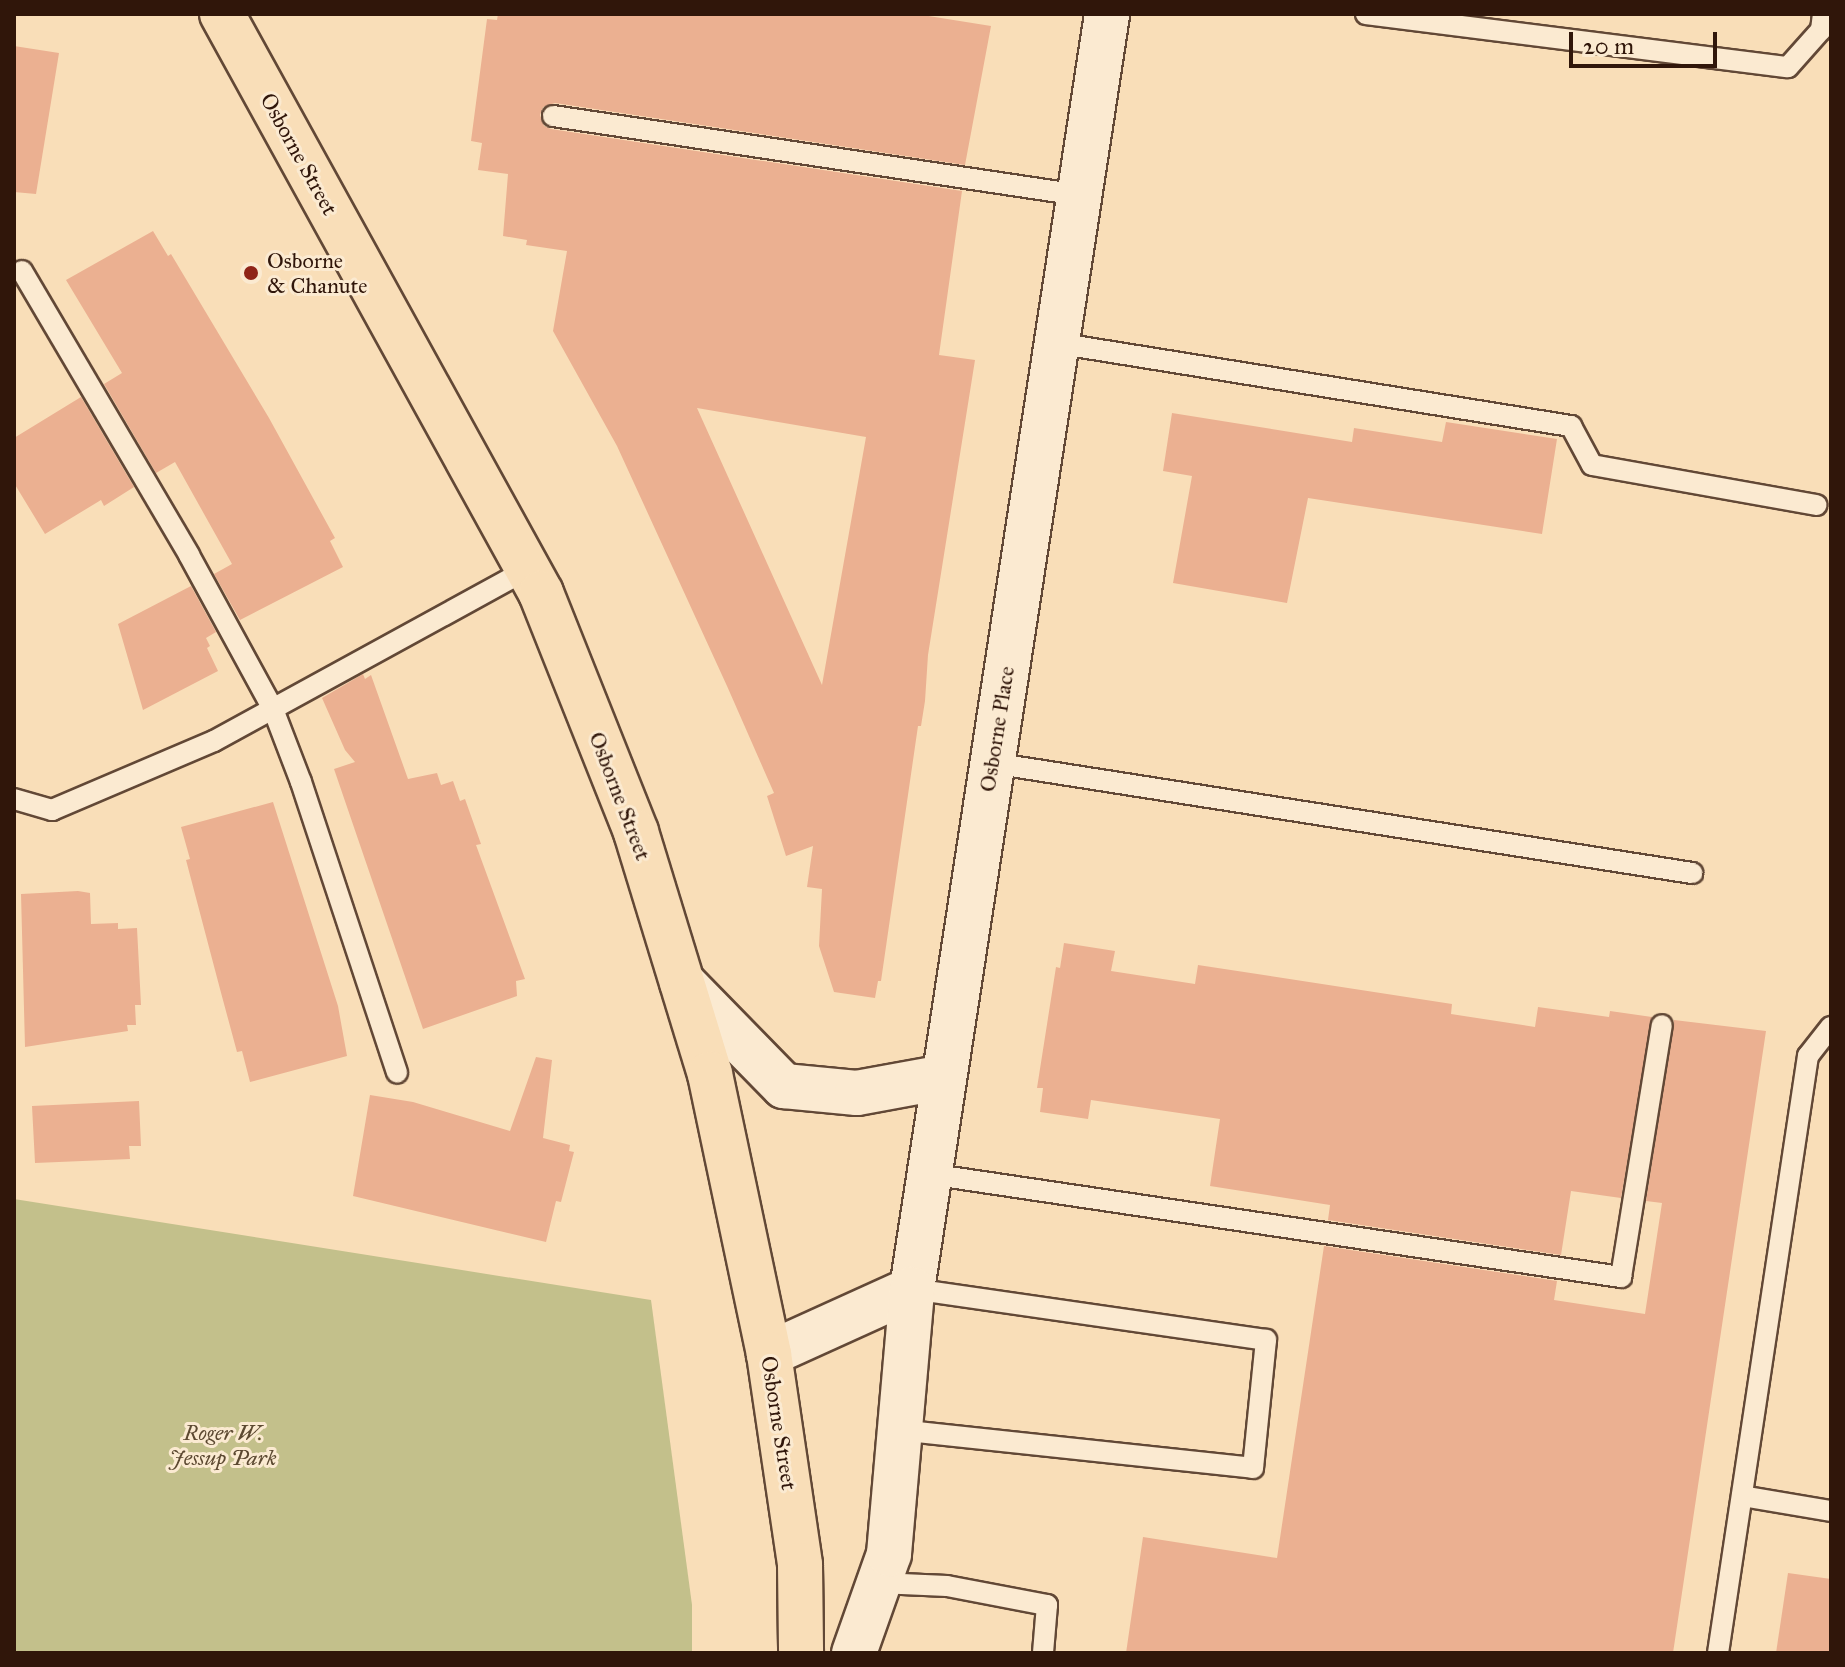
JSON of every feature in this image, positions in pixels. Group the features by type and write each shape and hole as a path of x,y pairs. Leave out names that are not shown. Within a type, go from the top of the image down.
{"main road":[{"name":"Osborne Street","path":"222,14 541,593 636,832 710,1074 769,1354 800,1565 801,1653"}],"street":[{"name":"Osborne Place","path":"854,1653 889,1554 912,1289 1107,14"},
{"path":"682,982 784,1086 857,1093 944,1077"},
{"path":"769,1354 912,1289"}],"lane":[{"path":"1366,14 1788,67 1821,30 1823,14"},
{"path":"553,116 1079,195"},
{"path":"22,271 189,555 273,709 301,782 397,1073"},
{"path":"1056,343 1571,426 1592,465 1816,505"},
{"path":"14,799 52,810 214,741 528,569"},
{"path":"992,763 1692,873"},
{"path":"929,1174 1621,1277 1662,1025"},
{"path":"1718,1653 1808,1056 1831,1027"},
{"path":"899,1430 1253,1468 1266,1340 912,1289"},
{"path":"1742,1496 1831,1511"},
{"path":"879,1583 947,1586 1047,1605 1043,1653"}],"green space":[{"name":"Roger W. Jessup Park","path":"14,1199 651,1300 692,1605 692,1653 14,1653"}],"building":[{"path":"498,14 916,14 991,26 965,165 555,103 543,107 540,115 544,126 551,129 962,191 939,355 975,360 928,655 925,701 921,726 918,726 881,981 878,981 875,998 834,992 819,946 822,889 807,887 813,846 786,856 767,796 774,793 727,686 617,446 553,331 567,251 526,245 527,240 503,236 508,174 478,170 482,143 471,141 487,19 497,20","holes":["697,408 866,437 822,685"]},
{"path":"14,46 59,53 36,194 14,192"},
{"path":"153,231 168,256 171,254 269,418 335,538 330,541 343,567 240,620 214,574 232,564 175,462 156,473 104,384 122,373 66,280"},
{"path":"81,397 134,487 104,506 101,500 45,534 14,483 14,438"},
{"path":"1172,413 1352,442 1354,428 1442,442 1446,422 1557,439 1542,534 1308,498 1287,603 1173,583 1192,476 1163,471"},
{"path":"191,586 216,632 206,638 210,646 207,648 218,671 143,710 118,624"},
{"path":"363,674 365,679 371,675 408,779 437,773 441,785 453,781 460,801 465,799 481,844 476,845 525,979 516,981 517,996 423,1029 334,769 355,762 345,750 322,698"},
{"path":"273,802 338,1006 347,1056 250,1082 242,1051 237,1052 186,860 190,859 181,827"},
{"path":"90,893 91,924 118,923 118,929 137,928 141,1005 135,1005 136,1025 127,1025 128,1031 25,1047 21,894"},
{"path":"1064,943 1115,951 1111,971 1195,984 1198,965 1452,1004 1451,1014 1535,1027 1538,1007 1609,1017 1610,1011 1652,1017 1621,1198 1571,1191 1561,1255 1328,1220 1330,1205 1210,1186 1220,1119 1091,1100 1088,1119 1040,1112 1043,1088 1037,1088 1056,967 1060,968"},
{"path":"1674,1020 1766,1031 1673,1653 1126,1653 1143,1537 1277,1558 1324,1246 1557,1281 1554,1300 1645,1314 1662,1203 1646,1201"},
{"path":"536,1057 552,1060 543,1138 570,1145 569,1151 574,1152 561,1202 556,1201 546,1242 353,1196 370,1095 413,1102 510,1131"},
{"path":"139,1101 141,1146 129,1146 130,1159 35,1163 32,1106"},
{"path":"1788,1573 1831,1579 1831,1653 1776,1653"}],"place":[{"name":"Osborne & Chanute","path":"251,273"}]}
